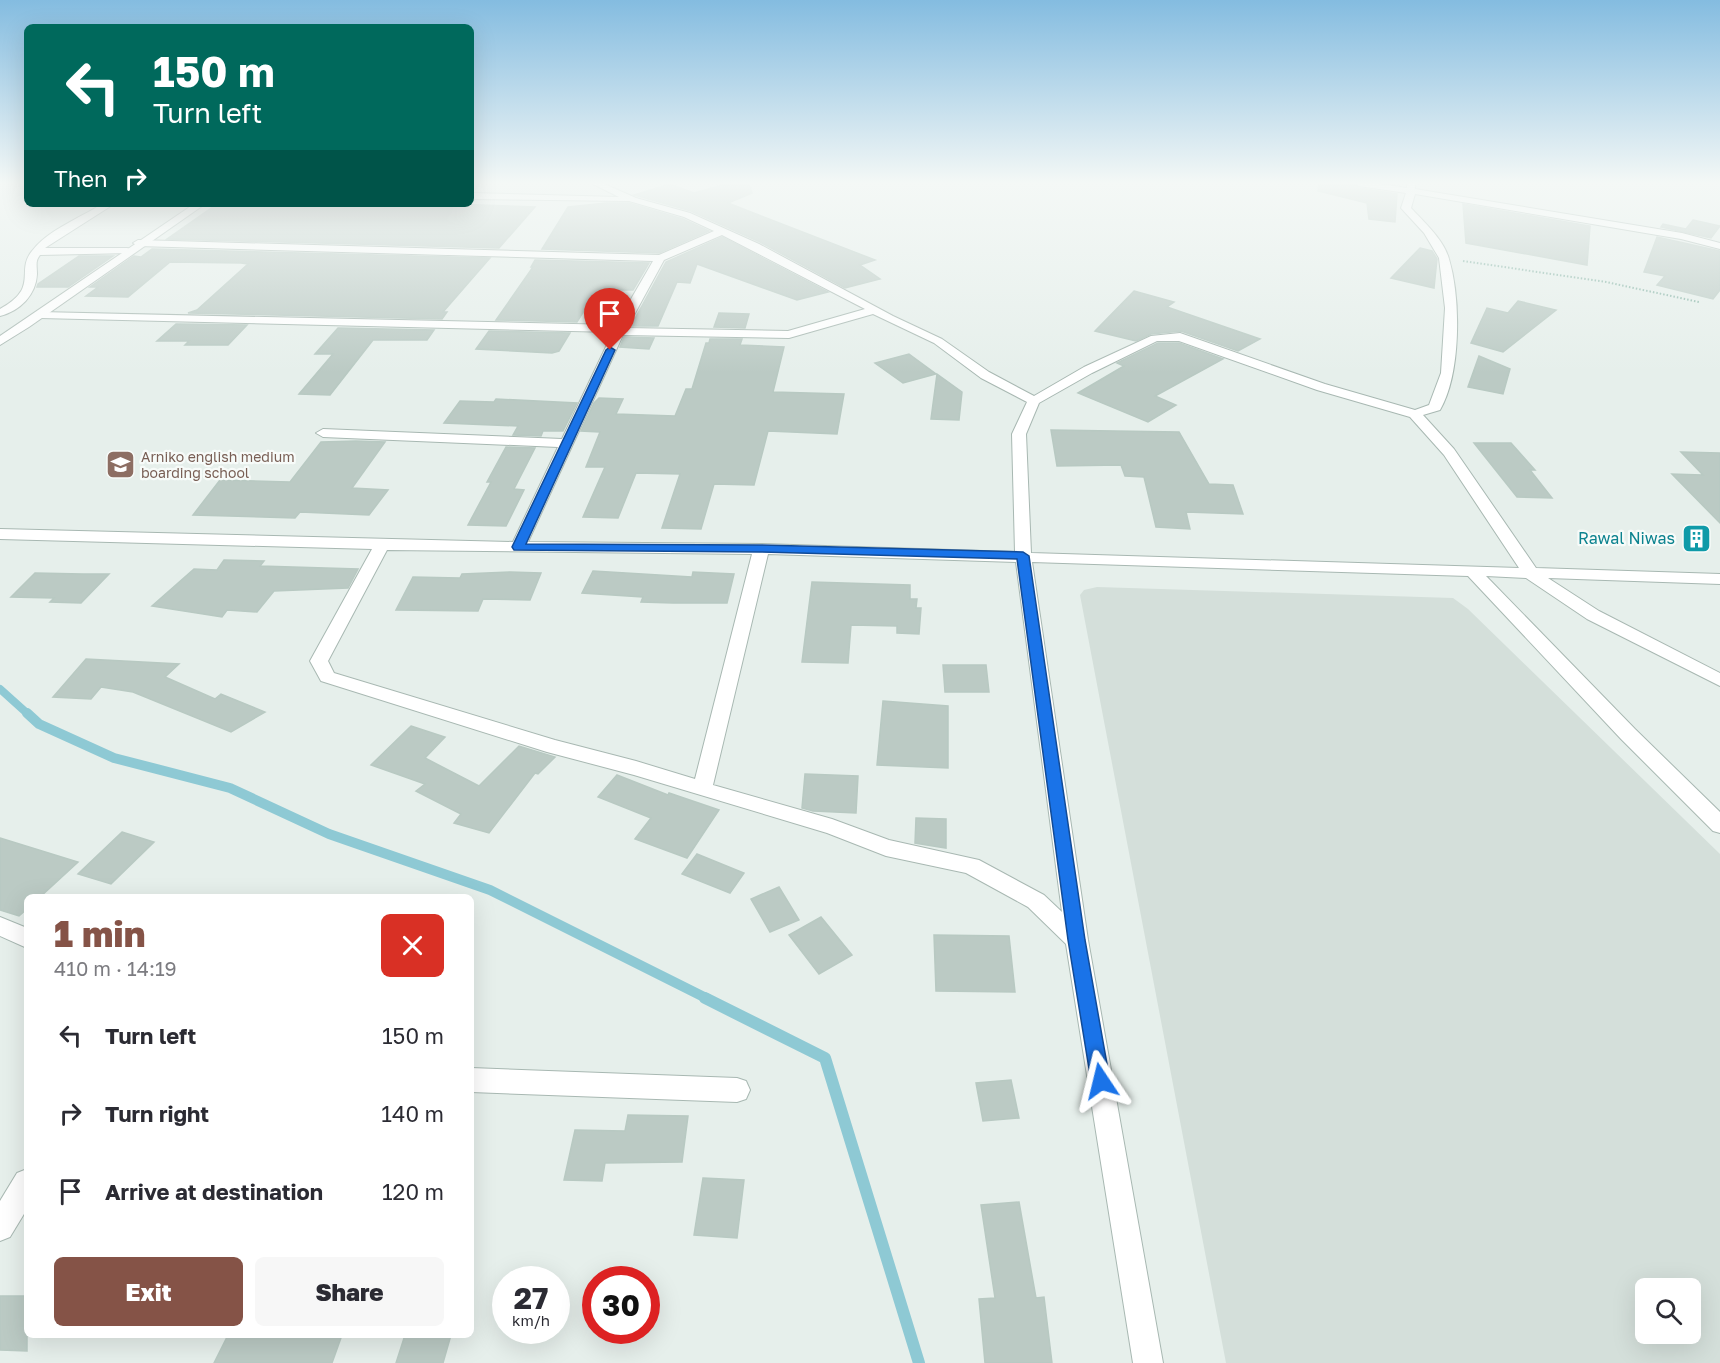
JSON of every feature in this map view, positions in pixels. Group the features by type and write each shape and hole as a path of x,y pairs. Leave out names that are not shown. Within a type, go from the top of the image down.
{"street":[{"path":"0,312 22,298 30,289 31,259 41,247"},
{"path":"0,340 40,315 133,247"},
{"path":"264,247 660,258 686,247"},
{"path":"756,247 938,341 986,375 1034,401"},
{"path":"1415,414 1435,407 1447,373 1451,308 1444,258 1437,247"},
{"path":"36,252 127,251"},
{"path":"518,547 620,330 660,258"},
{"path":"40,315 789,335 875,310"},
{"path":"1148,1363 1077,940 1023,556 1019,434 1034,401 1088,370 1155,338 1180,337 1321,387 1415,414 1449,452 1532,575 1593,615 1720,680"},
{"path":"323,433 567,443"},
{"path":"0,534 382,545 760,549 1472,570 1532,575 1720,579"},
{"path":"382,545 319,661 327,677 554,747 636,768 832,827 886,848 971,866 1036,901 1077,940"},
{"path":"702,789 760,549"},
{"path":"1472,570 1628,734 1720,825"},
{"path":"0,926 24,937"},
{"path":"474,1080 737,1090"},
{"path":"0,1227 24,1188"}],"path":[{"path":"1444,258 1595,280 1699,302"}],"shaded area":[{"path":"1097,587 1453,598 1468,609 1720,854 1720,1363 1226,1363 1080,595 1084,590"}],"building":[{"path":"448,247 500,247 499,248"},
{"path":"543,247 674,247 659,253 542,249"},
{"path":"700,247 741,247 828,292 797,300 697,264 690,283 677,282 658,326 631,326 666,262"},
{"path":"769,247 840,247 875,260 860,265 880,279 845,288"},
{"path":"1486,247 1588,247 1587,265"},
{"path":"1653,247 1700,247 1720,251 1720,290 1713,299 1657,285 1665,276 1644,272"},
{"path":"1420,248 1432,251 1437,259 1434,288 1391,278"},
{"path":"152,249 490,258 443,312 447,312 442,319 188,313 197,310 248,264 241,263 170,262 128,297 86,296 98,287 90,287 134,256 141,257"},
{"path":"79,256 113,256 68,287 37,287 38,284"},
{"path":"535,260 649,263 633,290 597,290 577,322 496,320 533,267 531,267"},
{"path":"1134,291 1174,302 1167,307 1260,339 1238,351 1181,331 1151,334 1136,341 1095,331"},
{"path":"1518,301 1556,310 1503,352 1471,343 1487,308 1508,313"},
{"path":"719,313 749,314 745,328 714,327"},
{"path":"176,324 247,325 228,345 185,345 189,341 157,341"},
{"path":"338,328 434,330 427,340 373,340 330,395 299,394 333,354 315,354"},
{"path":"489,331 570,333 559,351 552,353 476,349"},
{"path":"624,337 654,338 649,349 620,347"},
{"path":"710,339 742,339 740,345 784,347 773,392 844,394 837,434 768,431 754,485 714,484 701,529 662,528 680,474 636,473 618,518 583,517 605,467 586,467 600,432 581,431 594,403 599,398 623,399 616,414 675,416 686,389 692,389 706,343 709,343"},
{"path":"1158,343 1179,343 1223,359 1155,396 1176,405 1148,422 1078,393 1124,366 1117,363"},
{"path":"909,354 936,374 903,383 875,363"},
{"path":"1479,356 1510,369 1503,394 1468,387"},
{"path":"937,374 962,392 959,420 931,419"},
{"path":"496,399 577,403 563,431 543,431 541,436 513,435 518,426 444,423 460,401 494,402"},
{"path":"1051,430 1179,432 1209,484 1233,485 1243,514 1186,512 1190,529 1156,527 1144,477 1125,476 1121,465 1057,466"},
{"path":"321,442 385,442 352,488 388,490 369,515 300,512 295,518 193,515 220,480 290,482"},
{"path":"1474,443 1511,443 1535,470 1530,470 1552,498 1517,497"},
{"path":"506,447 535,448 514,489 524,490 506,526 468,525 491,482 487,482"},
{"path":"1681,452 1720,453 1720,523 1672,474 1703,475"},
{"path":"224,560 264,561 260,566 358,569 348,588 274,591 257,612 227,610 222,617 152,606 194,569 217,570"},
{"path":"593,571 692,577 693,572 734,574 727,603 673,603 641,602 643,597 582,593"},
{"path":"35,573 109,574 81,603 50,602 54,598 11,597"},
{"path":"541,573 530,600 483,599 478,611 396,610 413,577 460,578 462,574"},
{"path":"812,582 910,585 910,599 917,599 916,608 921,608 919,634 897,633 897,626 851,625 848,663 802,662"},
{"path":"86,659 179,664 165,677 215,699 221,694 265,712 231,732 133,692 101,687 91,699 53,697"},
{"path":"943,665 986,665 989,692 945,692"},
{"path":"883,701 948,706 948,768 877,765"},
{"path":"411,726 445,737 425,758 479,786 519,746 555,757 538,774 535,773 489,833 454,823 461,814 416,791 425,784 371,765"},
{"path":"805,774 858,776 856,813 813,811 802,808"},
{"path":"617,775 668,795 669,793 719,810 687,858 635,839 651,818 598,797"},
{"path":"916,818 946,819 946,848 915,843"},
{"path":"122,832 154,842 111,884 78,874"},
{"path":"0,838 78,862 43,894 24,894 24,912 19,916 0,910"},
{"path":"697,854 744,873 730,893 682,874"},
{"path":"779,887 799,920 770,932 751,899"},
{"path":"821,917 852,955 819,974 789,935"},
{"path":"934,935 1009,936 1015,992 936,991"},
{"path":"1011,1080 1019,1118 983,1121 976,1083"},
{"path":"628,1115 688,1116 682,1162 605,1163 602,1181 564,1180 575,1130 625,1131"},
{"path":"703,1178 744,1180 737,1238 694,1235"},
{"path":"1019,1202 1036,1298 1044,1297 1052,1363 985,1363 979,1299 995,1298 981,1205"},
{"path":"0,1296 24,1296 24,1338 27,1338 27,1351 0,1350"},
{"path":"226,1338 341,1338 332,1363 214,1363"},
{"path":"404,1338 450,1338 443,1363 396,1363"}],"waterway":[{"path":"0,689 29,715"},
{"path":"27,713 39,724 114,758 230,788 329,834 490,890 708,999"},
{"path":"705,998 825,1058 919,1363"}],"place":[{"name":"Arniko english medium boarding school","path":"120,465"},
{"name":"Rawal Niwas","path":"1696,538"}],"route":[{"path":"610,350 518,547 760,549 1023,556 1077,940 1101,1081"}]}
